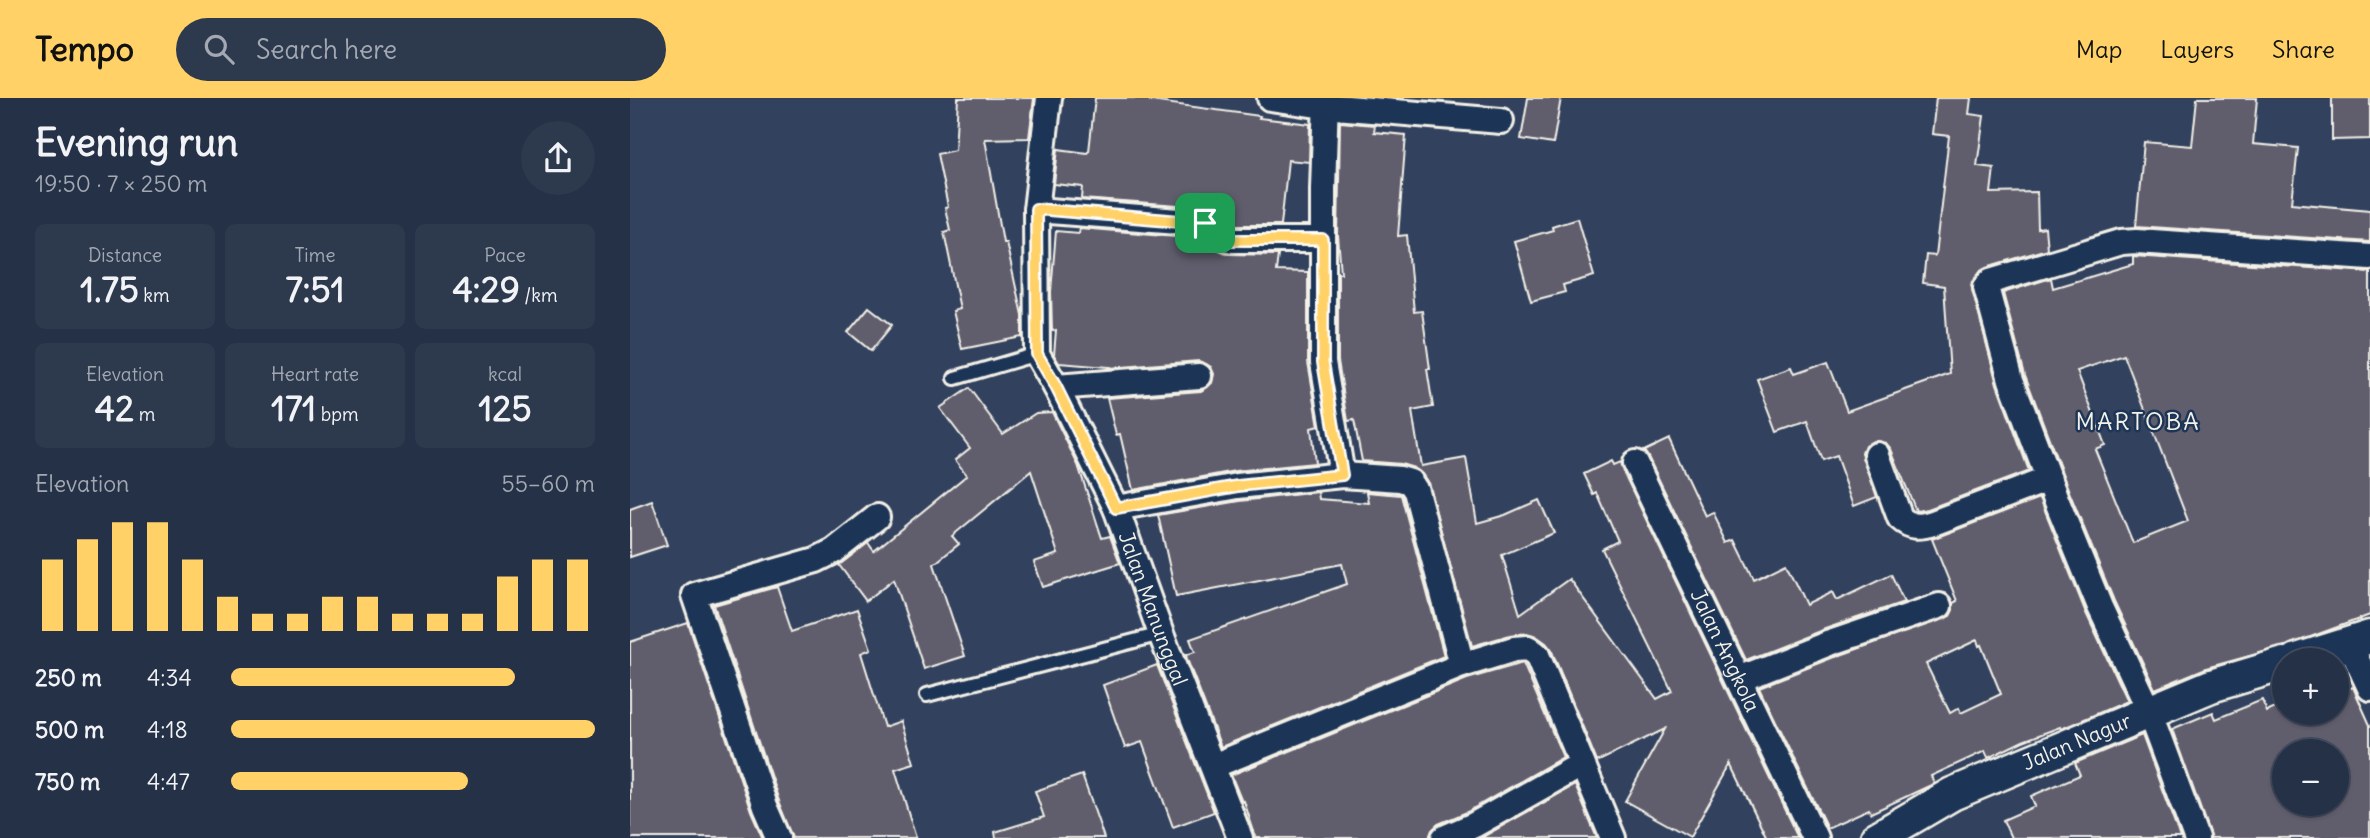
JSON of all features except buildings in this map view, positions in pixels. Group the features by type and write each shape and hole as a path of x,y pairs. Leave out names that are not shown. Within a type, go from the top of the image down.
{"street":[{"name":"Jalan Manunggal","path":"1048,98 1036,209 1037,354 1116,508 1161,634 1240,838"},
{"path":"1270,98 1501,121"},
{"path":"1325,102 1323,362 1342,475"},
{"path":"1036,209 1205,223 1212,225 1223,237 1233,240 1323,240"},
{"path":"2196,838 2150,714 2100,607 2049,479 2008,369 1986,287 1991,281 2121,242 2370,257"},
{"path":"1056,387 1199,376"},
{"path":"1877,455 1899,518 1907,525 1920,527 2049,479"},
{"name":"Jalan Angkola","path":"1635,463 1815,838"},
{"path":"1116,508 1238,486 1342,475 1410,482 1416,491 1462,664"},
{"path":"779,838 765,806 694,595 816,560 834,551 877,517"},
{"path":"1739,679 1830,643 1939,606"},
{"path":"2335,648 2360,640 2370,688"},
{"path":"1213,766 1462,664 1514,649 1528,648 1537,655 1613,838"},
{"name":"Jalan Nagur","path":"1877,838 1952,794 2150,714 2211,686 2272,668"},
{"path":"1444,838 1474,825 1582,764"}],"lane":[{"path":"955,378 1037,354"},
{"path":"926,695 1161,634"}],"district":[{"name":"MARTOBA","path":"2138,422"}],"route":[{"path":"1036,209 1205,223 1212,225 1223,237 1233,240 1323,240 1323,362 1342,475 1238,486 1116,508 1037,354 1036,209"}]}
